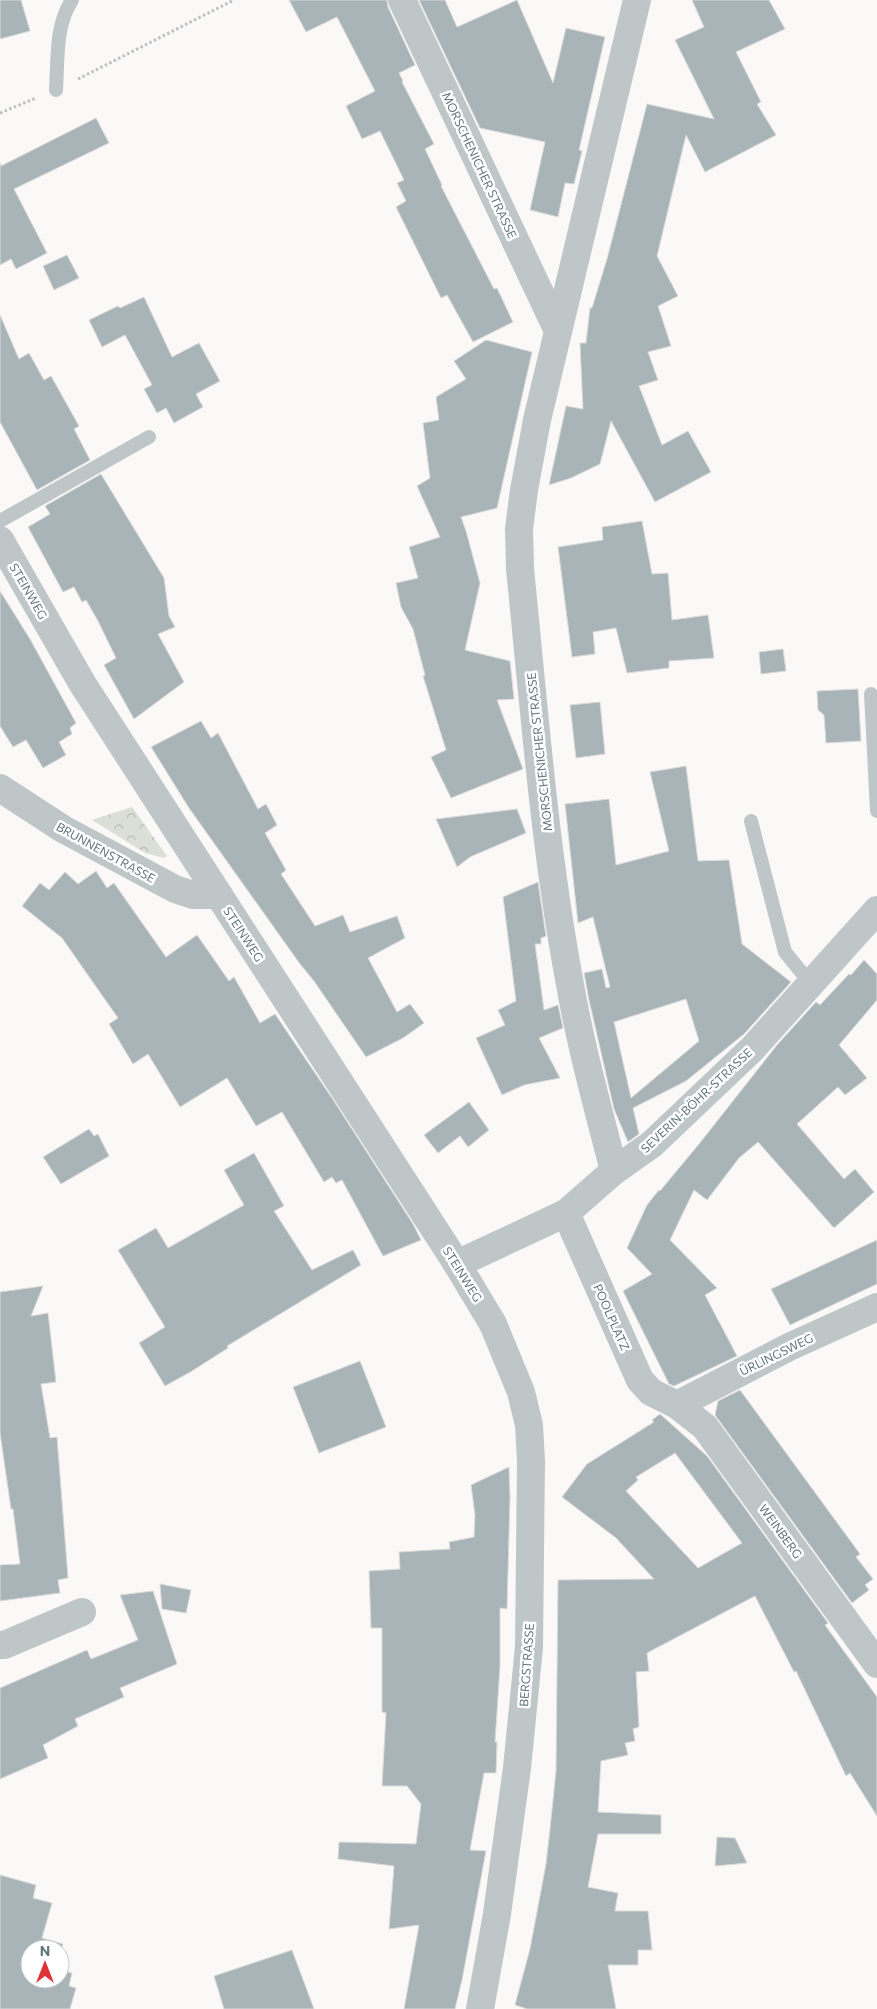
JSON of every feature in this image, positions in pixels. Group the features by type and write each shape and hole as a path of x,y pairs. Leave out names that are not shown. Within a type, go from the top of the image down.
{"street":[{"name":"MORSCHENICHER STRASSE","path":"402,0 558,331"},
{"name":"MORSCHENICHER STRASSE","path":"614,1171 580,1038 568,978 552,870 520,569 519,529 537,420 637,0"},
{"name":"STEINWEG","path":"0,540 82,683 457,1264 493,1324"},
{"name":"BRUNNENSTRASSE","path":"0,788 63,829 174,889 193,895 219,895"},
{"name":"SEVERIN-BÖHR-STRASSE","path":"457,1264 566,1213 614,1171 652,1144 752,1049 877,910"},
{"name":"POOLPLATZ","path":"566,1213 640,1380 651,1392 677,1405"},
{"name":"ÜRLINGSWEG","path":"677,1405 789,1347 877,1307"},
{"name":"BERGSTRASSE","path":"480,2009 513,1798 530,1647 530,1425 521,1392 493,1324"},
{"name":"WEINBERG","path":"677,1405 705,1427 877,1664"},
{"path":"0,1645 82,1612"}],"lane":[{"path":"56,90 60,33 64,13 72,0"},
{"path":"0,521 149,437"},
{"path":"870,694 877,811"},
{"path":"751,821 785,952 811,984"}],"path":[{"path":"0,113 56,90 234,0"}],"green space":[{"path":"132,807 167,856 164,858 145,853 92,820"}],"building":[{"path":"0,0 21,0 30,31 0,39"},
{"path":"289,0 387,0 388,7 415,65 399,73 434,144 425,149 441,186 494,289 497,288 513,322 473,342 447,295 441,298 396,207 406,201 397,183 404,180 380,131 362,139 346,106 375,91 337,17 306,32"},
{"path":"419,0 445,0 457,27 517,0 553,83 566,28 605,37 579,150 582,151 574,184 565,183 558,217 530,210 545,142 480,128"},
{"path":"692,0 769,0 785,29 736,52 761,102 757,104 776,135 705,172 686,135 657,256 678,296 658,306 671,346 648,352 658,380 639,386 662,445 688,431 711,472 655,502 611,421 600,464 571,478 549,485 566,406 583,409 580,343 586,343 590,308 592,308 607,259 647,104 714,119 675,40 704,27"},
{"path":"96,118 109,143 14,189 47,253 16,269 11,259 0,265 0,163 1,166"},
{"path":"67,255 79,278 54,290 43,266"},
{"path":"144,297 172,357 199,343 220,381 196,394 203,407 174,423 166,408 157,413 144,389 152,385 125,335 102,347 89,320 118,306 120,308"},
{"path":"0,315 19,359 29,353 44,380 51,376 79,426 74,429 90,460 37,490 0,422"},
{"path":"486,340 532,352 497,508 461,517 480,583 465,650 510,661 514,699 497,700 523,769 451,798 431,757 446,750 423,676 425,675 413,629 401,607 396,583 418,578 409,547 440,537 417,486 430,478 423,423 439,420 436,397 466,379 454,361"},
{"path":"101,474 164,578 169,616 175,627 158,634 184,682 134,719 104,665 116,658 98,621 86,600 82,602 74,587 63,592 28,527 50,514 45,506"},
{"path":"642,521 652,574 668,573 672,620 708,615 714,658 669,661 669,668 627,673 616,628 593,632 595,654 572,657 558,547 603,540 602,527"},
{"path":"0,591 30,639 76,723 70,728 72,734 59,742 66,755 43,768 26,740 13,747 0,726"},
{"path":"783,649 786,671 761,674 759,652"},
{"path":"858,689 861,741 826,743 824,715 818,710 817,691"},
{"path":"600,702 605,754 576,758 570,705"},
{"path":"201,721 211,738 218,733 258,809 266,804 277,825 265,833 286,870 281,874 315,926 343,915 350,932 397,916 405,938 368,958 397,1012 410,1004 424,1023 403,1038 366,1057 314,981 189,808 151,747"},
{"path":"686,766 698,861 729,860 742,944 791,982 744,1034 686,1081 633,1108 639,1134 628,1142 614,1109 589,1000 584,973 602,969 606,988 610,987 593,917 578,923 565,804 609,799 616,865 669,851 650,772","holes":["686,999 699,1041 631,1098 614,1022"]},
{"path":"517,809 526,833 470,857 457,867 436,819"},
{"path":"96,871 107,888 114,883 166,957 197,935 229,981 234,977 260,1023 275,1014 332,1098 413,1224 421,1240 383,1256 342,1180 336,1183 332,1177 324,1182 282,1112 256,1126 227,1078 180,1107 148,1054 133,1064 109,1024 118,1018 62,938 22,906 40,883 49,890 65,872 78,884"},
{"path":"538,882 546,936 541,938 541,944 535,944 544,1010 558,1005 563,1028 539,1038 560,1078 524,1085 502,1095 476,1038 505,1025 498,1010 516,1001 503,897"},
{"path":"864,960 877,974 877,1000 839,1045 867,1078 845,1095 838,1087 797,1124 844,1179 855,1169 874,1192 834,1228 758,1142 739,1158 707,1200 694,1190 670,1240 717,1288 705,1295 737,1356 674,1386 669,1384 623,1291 652,1274 627,1248 647,1205 699,1144 777,1045 816,1002 820,1005"},
{"path":"469,1102 489,1130 468,1147 460,1136 438,1153 424,1135"},
{"path":"89,1129 94,1136 98,1134 109,1156 61,1184 43,1157"},
{"path":"254,1153 284,1206 274,1211 312,1270 353,1250 361,1265 165,1386 139,1343 165,1327 118,1250 156,1228 168,1248 244,1205 224,1170"},
{"path":"877,1240 877,1284 790,1325 771,1289"},
{"path":"43,1286 31,1316 48,1313 56,1382 41,1384 50,1438 57,1437 68,1578 58,1580 60,1593 0,1601 0,1565 20,1564 0,1433 0,1292"},
{"path":"360,1361 386,1427 319,1453 293,1387"},
{"path":"740,1390 860,1554 856,1557 873,1579 865,1585 869,1590 852,1603 715,1415 718,1401"},
{"path":"660,1414 707,1456 828,1623 825,1625 877,1697 877,1816 850,1773 846,1776 796,1671 794,1672 755,1596 647,1653 649,1671 636,1672 639,1727 633,1729 635,1741 625,1743 628,1755 601,1761 598,1812 661,1815 661,1834 598,1834 588,1887 618,1893 615,1911 648,1911 652,1950 638,1950 638,1965 608,1965 616,2009 527,2009 515,2005 530,1949 546,1864 556,1771 558,1580 654,1579 616,1538 562,1497 587,1464 654,1422 652,1420","holes":["675,1453 742,1543 698,1568 626,1491 638,1480 636,1477"]},
{"path":"509,1467 507,1609 500,1608 500,1666 495,1742 497,1742 496,1773 484,1773 470,1850 486,1851 462,1980 455,2009 404,2009 419,1925 389,1929 394,1866 338,1859 339,1842 416,1844 421,1804 407,1786 382,1786 386,1713 382,1712 382,1628 371,1628 369,1571 400,1569 399,1552 450,1549 449,1542 474,1537 475,1515 471,1485"},
{"path":"160,1584 191,1590 186,1613 162,1609"},
{"path":"153,1591 177,1664 120,1688 124,1697 75,1719 78,1726 43,1745 48,1758 0,1779 0,1688 87,1650 91,1659 138,1640 120,1595"},
{"path":"717,1837 735,1838 747,1863 715,1866"},
{"path":"0,1875 36,1885 33,1898 52,1903 42,1938 46,1939 20,1939 20,1989 70,1989 70,1986 76,1988 70,2009 0,2009"},
{"path":"292,1950 314,2009 224,2009 214,1976"}]}
